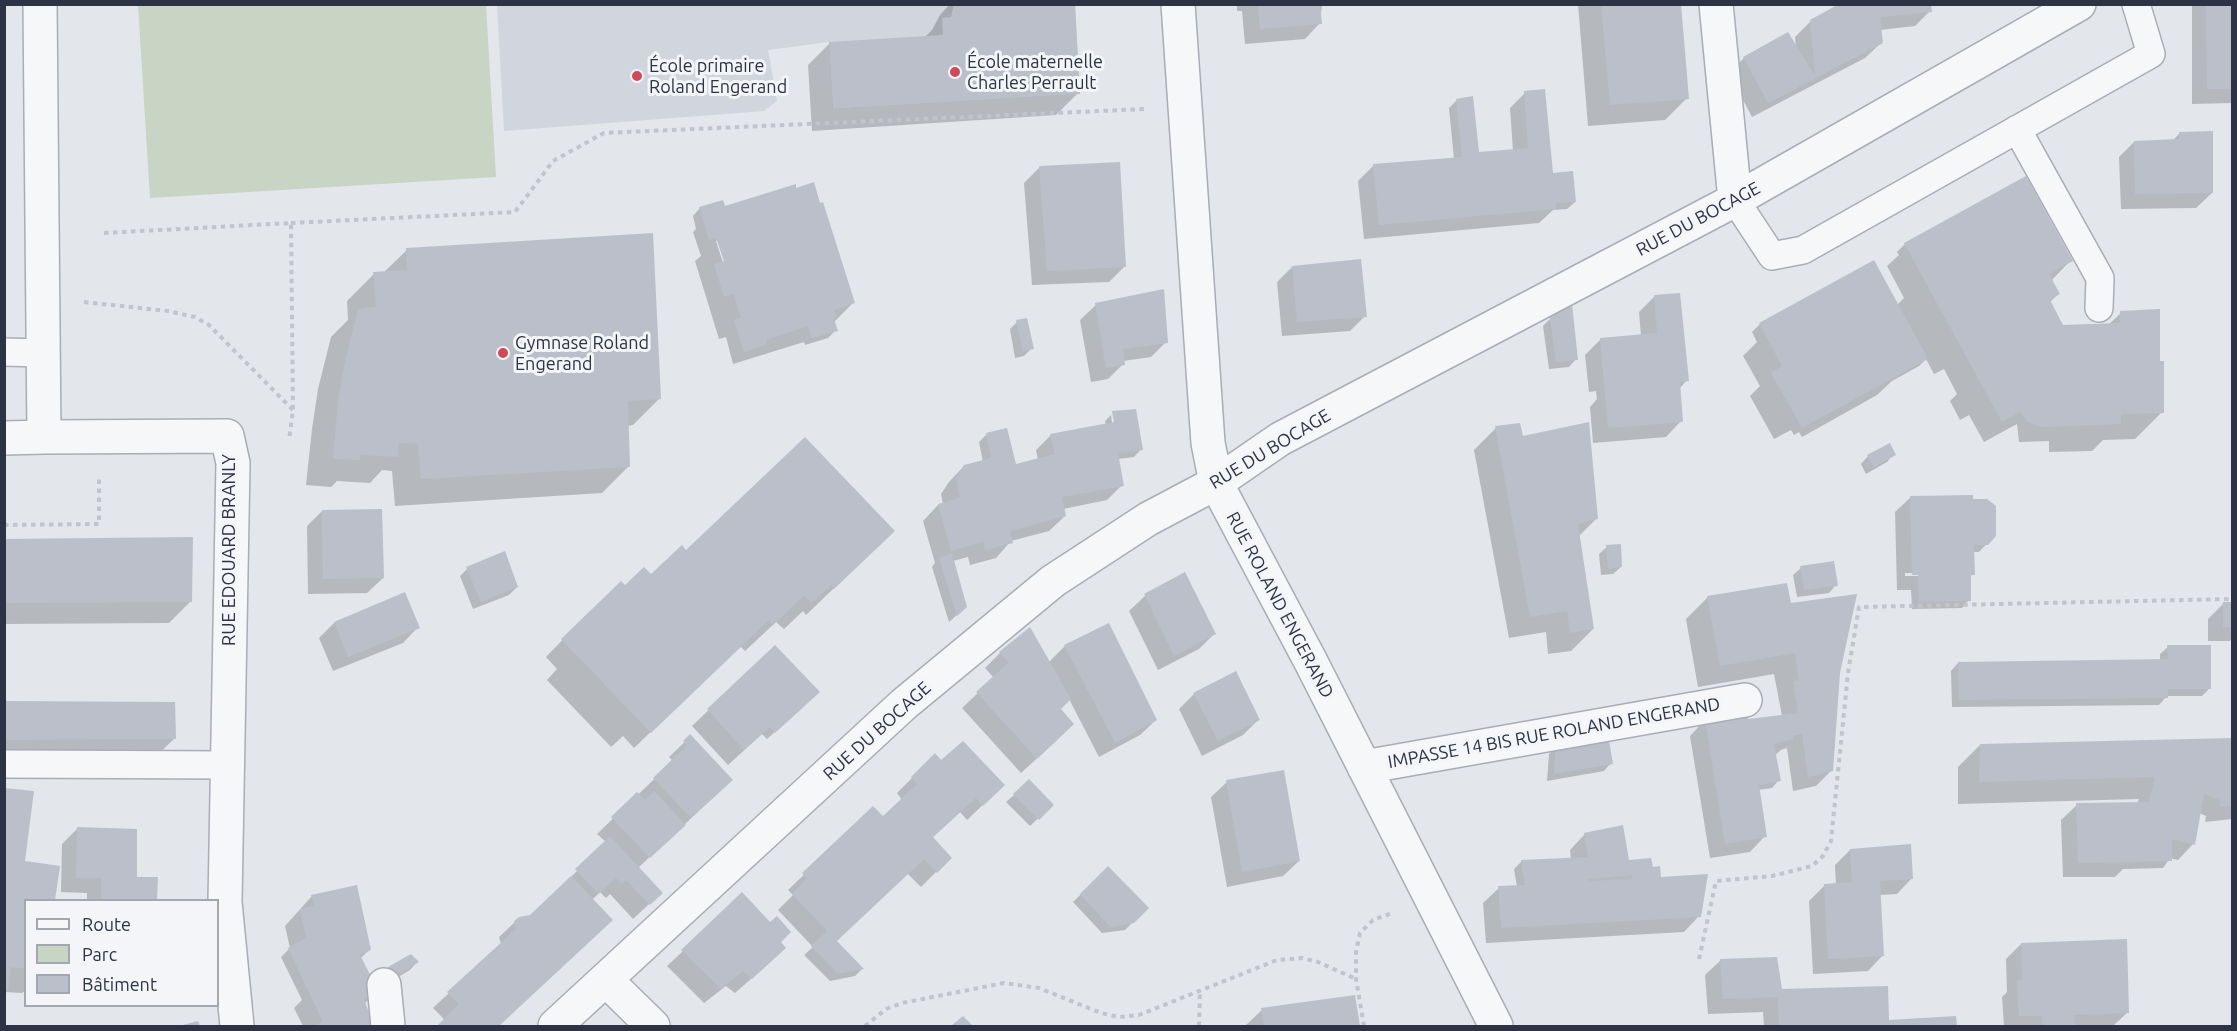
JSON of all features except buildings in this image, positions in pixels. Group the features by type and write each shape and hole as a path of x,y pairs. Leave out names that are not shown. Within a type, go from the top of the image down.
{"street":[{"path":"40,4 44,437"},
{"name":"RUE ROLAND ENGERAND","path":"1178,4 1208,443 1216,483 1311,662 1496,1026"},
{"path":"1716,4 1735,200"},
{"name":"RUE DU BOCAGE","path":"555,1026 904,704 1044,588 1149,519 1216,483 1280,439 1735,200 2079,4"},
{"name":"RUE EDOUARD BRANLY","path":"4,438 227,436 233,463 225,902 237,1026"},
{"name":"IMPASSE 14 BIS RUE ROLAND ENGERAND","path":"1364,766 1745,700"},
{"path":"606,980 652,1026"},
{"path":"384,985 388,1026"}],"lane":[{"path":"1735,200 1772,256 1803,250 2151,54 2136,4"},
{"path":"2017,129 2100,278 2099,308"},
{"path":"4,351 43,353"},
{"path":"4,764 227,765"}],"path":[{"path":"104,233 515,212 553,161 604,133 1154,109"},
{"path":"289,440 293,410 291,223"},
{"path":"74,301 168,311 195,318 209,325 293,410"},
{"path":"4,525 99,524 100,437"},
{"path":"1699,959 1716,881 1772,876 1812,866 1823,856 1831,841 1848,672 1859,607 2232,599"},
{"path":"1364,1026 1356,979 1359,933 1373,920 1392,912 1434,907"},
{"path":"865,1026 886,1009 902,1003 1004,983 1039,988 1101,1013 1119,1017 1139,1015 1277,960 1302,958 1318,962 1356,979"},
{"path":"1199,1026 1200,990"}],"shaded area":[{"path":"497,5 1075,5 1080,94 833,109 829,42 768,50 777,101 764,111 504,131"}],"green space":[{"path":"138,5 486,5 496,177 150,198"}],"place":[{"name":"École maternelle Charles Perrault","path":"955,72"},
{"name":"École primaire Roland Engerand","path":"637,76"},
{"name":"Gymnase Roland Engerand","path":"503,353"}]}
